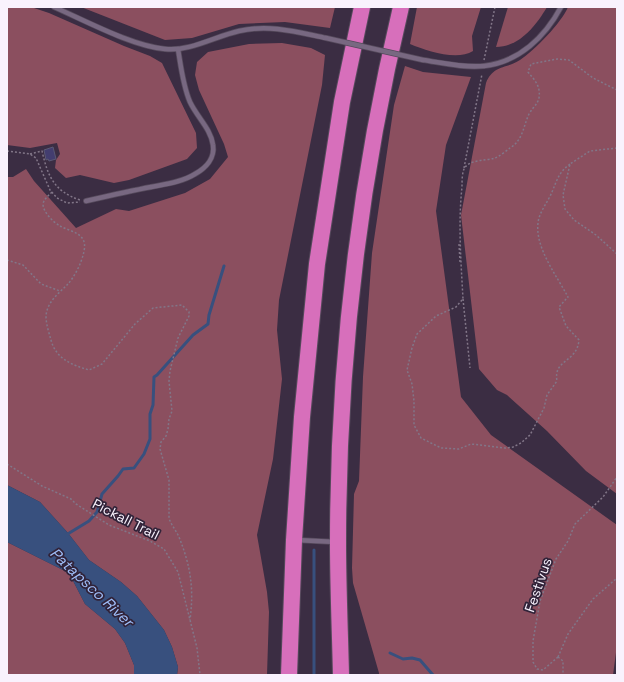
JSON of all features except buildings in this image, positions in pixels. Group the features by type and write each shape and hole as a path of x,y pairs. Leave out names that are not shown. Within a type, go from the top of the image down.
{"highway":[{"path":"289,675 294,540 302,417 317,264 342,102 362,7"},
{"path":"341,675 338,542 342,422 347,340 364,200 379,112 401,7"}],"lane":[{"path":"54,7 121,37 142,44 165,49 178,49 192,46 227,34 253,28 269,28 326,38 423,60 447,64 483,66 495,64 523,52 545,31 561,7"},
{"path":"86,201 178,181 194,175 210,162 214,146 211,137 196,114 186,90 178,49"},
{"path":"294,540 338,542"}],"path":[{"path":"470,368 459,252 460,200 464,170 495,7"},
{"path":"464,170 467,165 472,163 495,158 517,143 529,114 537,104 539,96 539,90 536,82 528,72 531,64 550,59 569,60 593,78 617,90"},
{"path":"463,299 456,307 436,316 417,334 407,370 412,384 414,425 421,438 441,448 459,449 471,444 505,448 513,446 521,443 536,427 544,408 547,395 557,381 556,373 558,367 570,358 578,348 579,340 566,326 559,307 568,296 544,255 539,239 538,223 544,206 552,194 556,181 563,170 590,151 617,148"},
{"path":"7,151 30,154 42,151 46,168 59,189 70,196 86,201"},
{"path":"30,154 36,158 52,192 57,198 67,203 86,201"},
{"path":"570,164 563,195 565,210 574,220 596,235 617,254"},
{"path":"52,192 43,203 44,209 56,223 78,233 84,242 84,251 77,268 68,283 60,291 50,306 46,316 52,345 60,357 74,366 89,370 102,364 135,324 153,308 182,305 189,312 189,316 177,344 170,371 169,381 172,411 166,436 161,442 160,449 170,480 170,522 179,536 191,572 192,595 190,620"},
{"path":"7,260 23,265 41,284 60,291"},
{"name":"Pickall Trail","path":"7,464 42,486 71,499 76,504 109,525 164,549 178,572 197,648 200,675"},
{"name":"Festivus","path":"558,657 543,670 537,669 533,662 533,641 537,615 544,588 556,558 568,541 575,524 603,498 617,477"},
{"path":"563,675 563,661 558,657 568,634 593,599 617,578"}],"shaded area":[{"path":"7,7 31,7 49,13 150,56 162,63 196,133 197,148 187,159 129,180 114,183 80,175 66,178 55,168 56,160 60,154 57,143 30,148 7,145"},
{"path":"81,7 335,7 330,28 285,22 239,24 192,38 165,40"},
{"path":"417,7 481,7 472,36 473,51 459,55 442,54 410,44"},
{"path":"508,7 547,7 538,21 526,34 512,43 496,47"},
{"path":"568,7 617,7 617,494 586,471 547,431 507,395 497,390 479,369 461,215 486,83 489,77 496,70 515,63 533,50 554,28"},
{"path":"282,43 311,48 325,55 322,85 279,300 277,330 282,379 273,459 257,535 269,612 267,675 177,675 178,667 172,647 164,630 137,596 121,582 89,560 68,533 40,502 7,485 7,177 13,177 26,169 34,181 76,228 116,209 129,211 185,193 210,179 228,157 224,144 199,90 195,75 197,62 208,52 249,44"},
{"path":"405,66 423,72 471,77 446,145 436,211 461,397 491,435 617,525 617,645 613,675 379,675 353,583 354,494 359,481 363,377 372,253 394,105"},
{"path":"7,542 69,573 85,604 115,629 125,643 134,665 134,675 7,675"}],"water":[{"name":"Patapsco River","path":"7,485 40,502 68,533 89,560 121,582 137,596 164,630 172,647 178,667 177,675 134,675 134,665 125,643 115,629 85,604 69,573 7,542"}],"waterway":[{"path":"66,535 89,521 97,512 102,494 123,469 134,468 144,454 150,439 150,414 153,405 154,377 193,335 208,324 209,315 224,266"},
{"path":"314,550 314,675"},
{"path":"390,653 403,659 412,658 420,660 433,675"}]}
